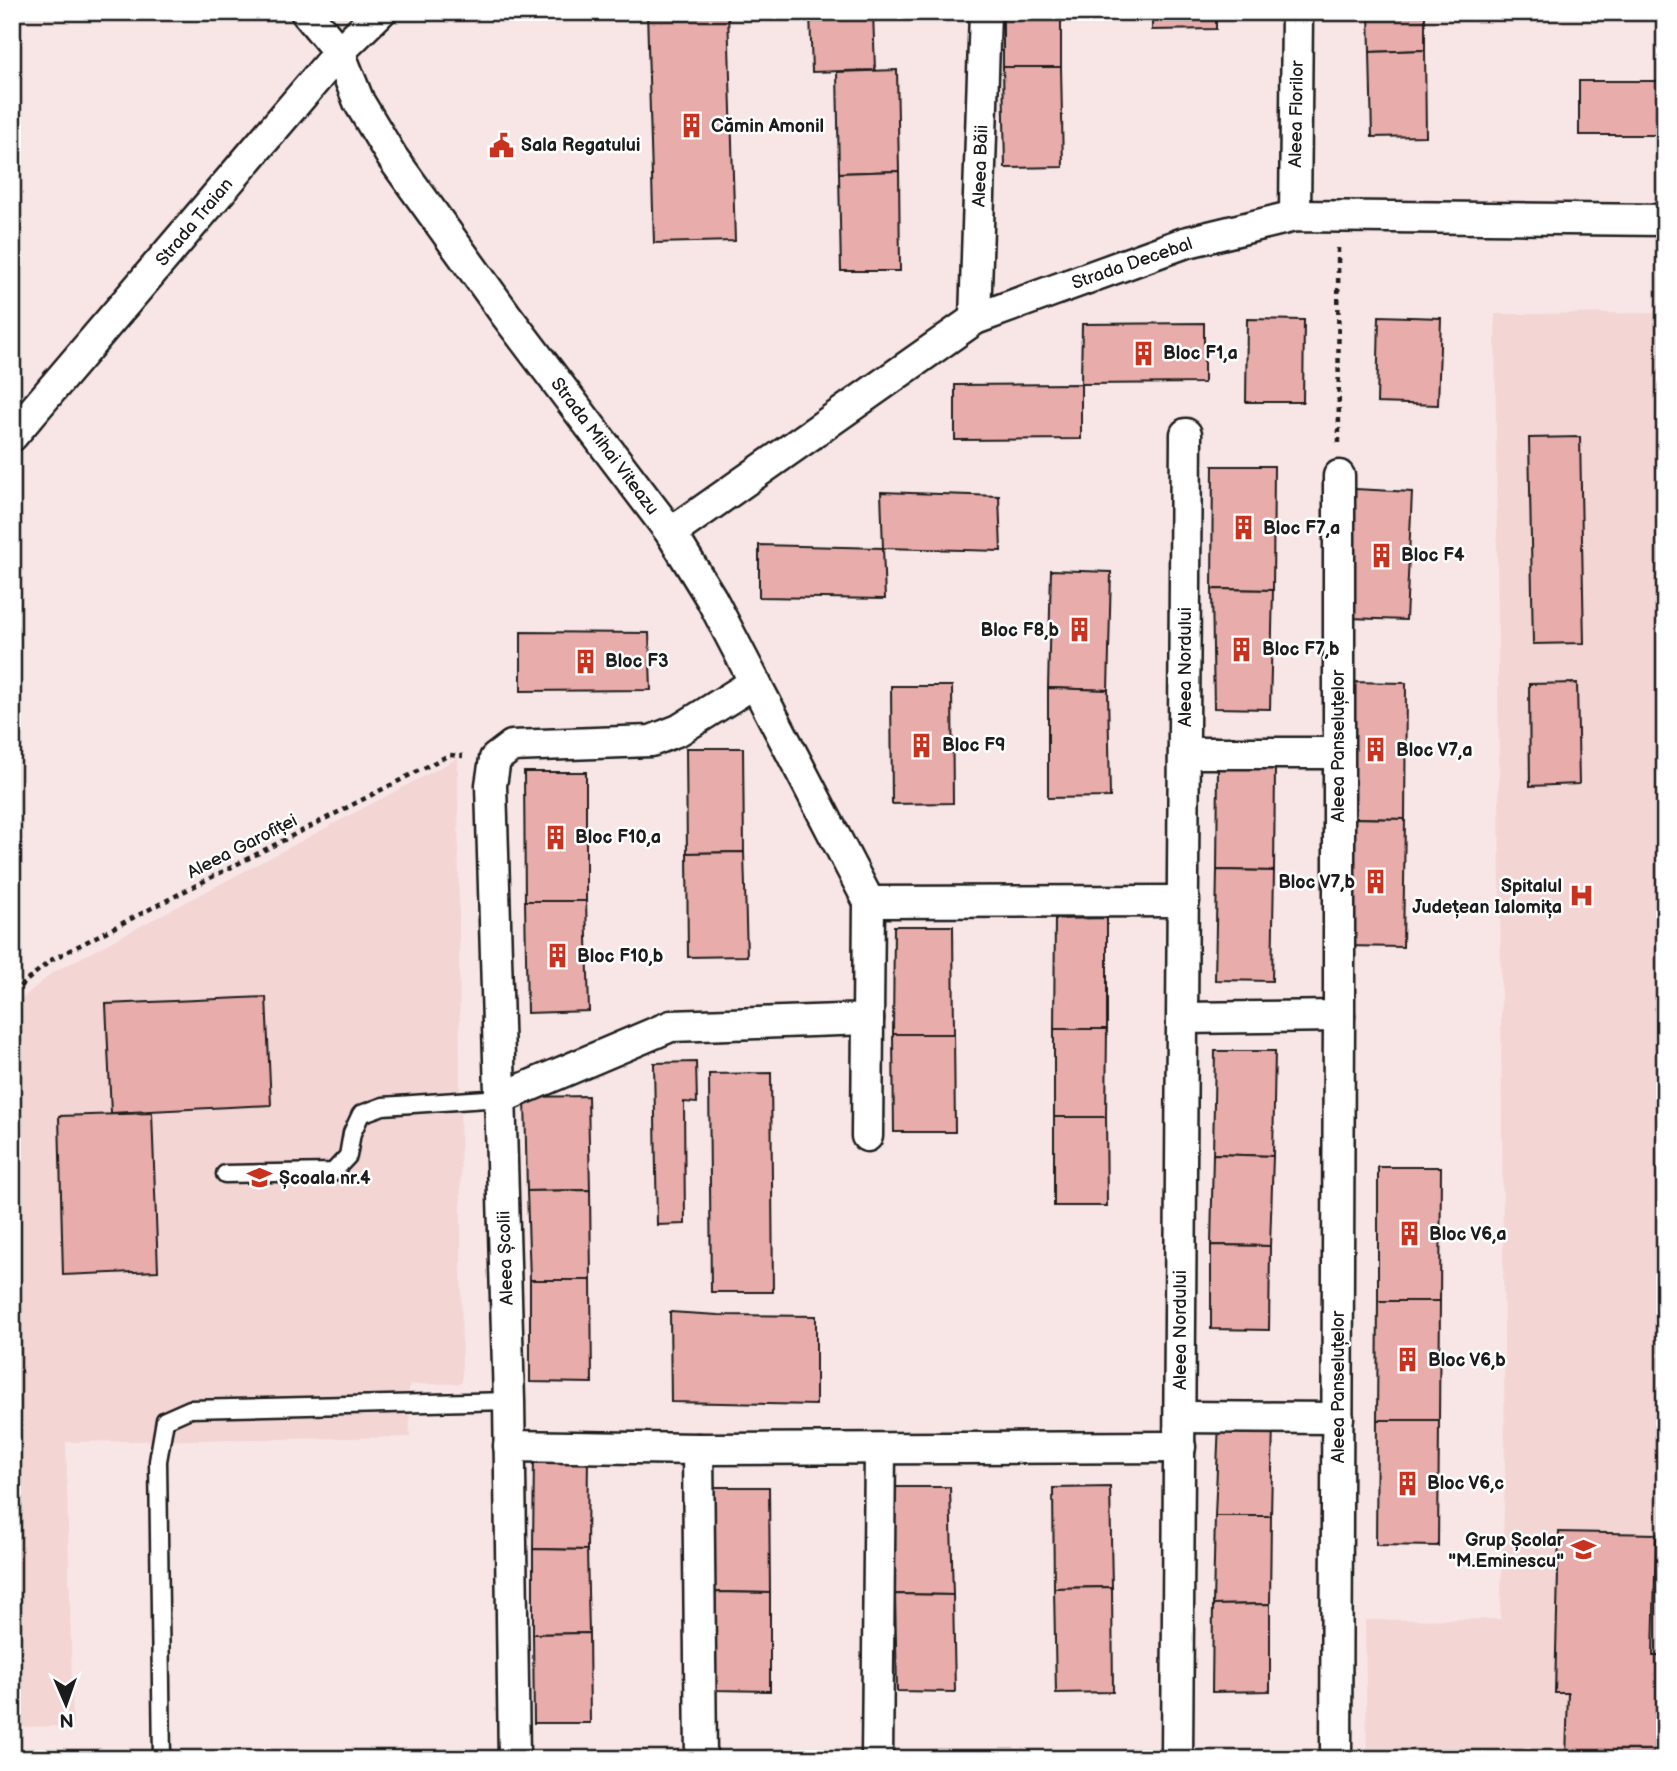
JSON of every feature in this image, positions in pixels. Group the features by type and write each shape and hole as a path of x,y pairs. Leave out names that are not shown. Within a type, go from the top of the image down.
{"street":[{"name":"Strada Mihai Viteazu","path":"306,12 339,52 359,102 391,158 671,533 711,598 869,902"},
{"name":"Strada Traian","path":"12,436 339,52 380,12"},
{"name":"Aleea Băii","path":"975,320 985,12"},
{"name":"Aleea Florilor","path":"1295,216 1297,12"},
{"name":"Strada Decebal","path":"671,533 975,320 1184,243 1295,216 1665,220"},
{"name":"Aleea Nordului","path":"1177,1759 1186,434"},
{"name":"Aleea Panseluțelor","path":"1336,1759 1339,477"},
{"path":"495,759 512,746 651,741 679,730 754,683"},
{"path":"1185,753 1337,753"},
{"name":"Aleea Școlii","path":"495,759 491,785 509,1401 514,1759"},
{"path":"867,1136 869,902 1184,901"},
{"path":"1183,1018 1339,1016"},
{"path":"501,1098 671,1026 868,1019"},
{"path":"1180,1417 1338,1418"},
{"path":"509,1446 880,1449 1180,1447"},
{"path":"698,1448 701,1759"},
{"path":"877,1759 880,1449"}],"lane":[{"path":"225,1174 333,1172 348,1156 352,1133 361,1114 383,1106 501,1098"},
{"path":"162,1759 158,1461 165,1420 190,1409 509,1401"}],"path":[{"path":"1338,215 1339,477"},
{"name":"Aleea Garofiței","path":"12,993 51,960 449,755 495,759"}],"shaded area":[{"name":"Spitalul Județean Ialomița","path":"1665,313 1665,1759 1367,1759 1365,1620 1500,1619 1505,1480 1495,314"},
{"name":"Școala nr.4","path":"458,758 462,1383 409,1385 410,1437 66,1442 73,1726 12,1727 12,1007 52,973"}],"building":[{"name":"Cămin Amonil","path":"647,12 728,12 735,241 654,243"},
{"path":"810,12 873,12 875,70 812,72"},
{"path":"1003,12 1061,12 1061,67 1003,67"},
{"path":"1152,12 1216,12 1216,29 1152,30"},
{"path":"1369,12 1425,12 1425,50 1370,52"},
{"path":"1425,50 1426,136 1372,137 1370,52"},
{"path":"1003,67 1061,67 1063,167 1005,168"},
{"path":"897,70 899,171 839,173 837,72"},
{"path":"1579,81 1665,81 1665,135 1579,135"},
{"path":"899,171 900,271 841,271 839,173"},
{"path":"1379,316 1441,318 1438,405 1377,403"},
{"path":"1247,319 1304,320 1303,402 1246,402"},
{"name":"Bloc F1,a","path":"1204,323 1204,383 1081,384 1082,324"},
{"path":"1081,384 1081,439 955,440 955,385"},
{"path":"1580,437 1584,643 1533,644 1529,438"},
{"name":"Bloc F7,a","path":"1213,466 1274,466 1273,590 1212,589"},
{"name":"Bloc F4","path":"1355,489 1412,492 1406,620 1349,618"},
{"path":"881,492 999,496 1001,551 883,548"},
{"path":"759,545 883,548 885,599 759,597"},
{"name":"Bloc F8,b","path":"1051,570 1111,572 1108,690 1048,688"},
{"name":"Bloc F7,b","path":"1212,589 1273,590 1270,709 1214,708"},
{"name":"Bloc F3","path":"521,632 649,633 651,690 521,691"},
{"name":"Bloc V7,a","path":"1347,682 1406,683 1405,819 1347,818"},
{"path":"1577,683 1579,784 1530,786 1529,684"},
{"name":"Bloc F9","path":"891,686 952,686 953,803 892,804"},
{"path":"1048,688 1108,690 1110,797 1048,798"},
{"path":"686,748 743,748 744,852 687,853"},
{"path":"1218,767 1275,768 1274,871 1217,870"},
{"name":"Bloc F10,a","path":"524,772 586,772 586,901 525,901"},
{"name":"Bloc V7,b","path":"1347,818 1405,819 1403,947 1344,946"},
{"path":"744,852 747,956 688,957 687,853"},
{"path":"1217,870 1274,871 1272,981 1215,980"},
{"name":"Bloc F10,b","path":"525,901 586,901 589,1011 527,1013"},
{"path":"1107,918 1107,1029 1054,1029 1055,919"},
{"path":"894,926 953,926 954,1034 893,1034"},
{"path":"266,997 271,1105 111,1113 106,1004"},
{"path":"1054,1029 1107,1029 1106,1117 1054,1117"},
{"path":"893,1034 954,1034 955,1132 894,1132"},
{"path":"1215,1051 1275,1051 1273,1156 1213,1154"},
{"path":"696,1062 697,1103 684,1102 685,1224 657,1225 654,1063"},
{"path":"771,1073 773,1292 711,1292 709,1074"},
{"path":"588,1096 590,1190 527,1191 525,1097"},
{"path":"152,1113 158,1271 63,1275 59,1116"},
{"path":"1054,1117 1106,1117 1107,1206 1054,1206"},
{"path":"1213,1154 1273,1156 1270,1246 1211,1245"},
{"name":"Bloc V6,a","path":"1378,1167 1441,1167 1440,1301 1378,1301"},
{"path":"590,1190 591,1280 530,1280 527,1191"},
{"path":"1211,1245 1270,1246 1269,1330 1211,1329"},
{"path":"530,1280 591,1280 592,1383 530,1382"},
{"name":"Bloc V6,b","path":"1378,1301 1440,1301 1439,1420 1377,1420"},
{"path":"670,1312 816,1316 816,1405 671,1402"},
{"name":"Bloc V6,c","path":"1377,1420 1439,1420 1438,1546 1376,1545"},
{"path":"1219,1421 1273,1422 1271,1516 1215,1516"},
{"path":"534,1454 588,1455 587,1550 533,1549"},
{"path":"712,1487 769,1487 770,1593 715,1592"},
{"path":"894,1487 950,1487 953,1595 895,1594"},
{"path":"1110,1487 1112,1587 1054,1588 1053,1488"},
{"path":"1215,1516 1271,1516 1270,1604 1213,1605"},
{"path":"1559,1532 1656,1534 1653,1656 1665,1656 1665,1759 1566,1759 1568,1693 1555,1693"},
{"path":"533,1549 587,1550 589,1633 533,1634"},
{"path":"1112,1587 1113,1692 1056,1693 1054,1588"},
{"path":"715,1592 770,1593 770,1691 715,1690"},
{"path":"895,1594 953,1595 955,1692 897,1691"},
{"path":"1270,1604 1270,1691 1212,1692 1213,1605"},
{"path":"589,1633 590,1723 534,1723 533,1634"}],"place":[{"name":"Cămin Amonil","path":"691,126"},
{"name":"Sala Regatului","path":"501,145"},
{"name":"Bloc F1,a","path":"1143,353"},
{"name":"Bloc F7,a","path":"1243,528"},
{"name":"Bloc F4","path":"1381,555"},
{"name":"Bloc F8,b","path":"1079,630"},
{"name":"Bloc F7,b","path":"1242,649"},
{"name":"Bloc F3","path":"585,661"},
{"name":"Bloc F9","path":"922,745"},
{"name":"Bloc V7,a","path":"1376,750"},
{"name":"Bloc F10,a","path":"555,837"},
{"name":"Bloc V7,b","path":"1375,882"},
{"name":"Spitalul Județean Ialomița","path":"1582,896"},
{"name":"Bloc F10,b","path":"557,956"},
{"name":"Școala nr.4","path":"259,1178"},
{"name":"Bloc V6,a","path":"1409,1234"},
{"name":"Bloc V6,b","path":"1408,1360"},
{"name":"Bloc V6,c","path":"1407,1483"},
{"name":"Grup Școlar \"M.Eminescu\"","path":"1584,1550"}]}
